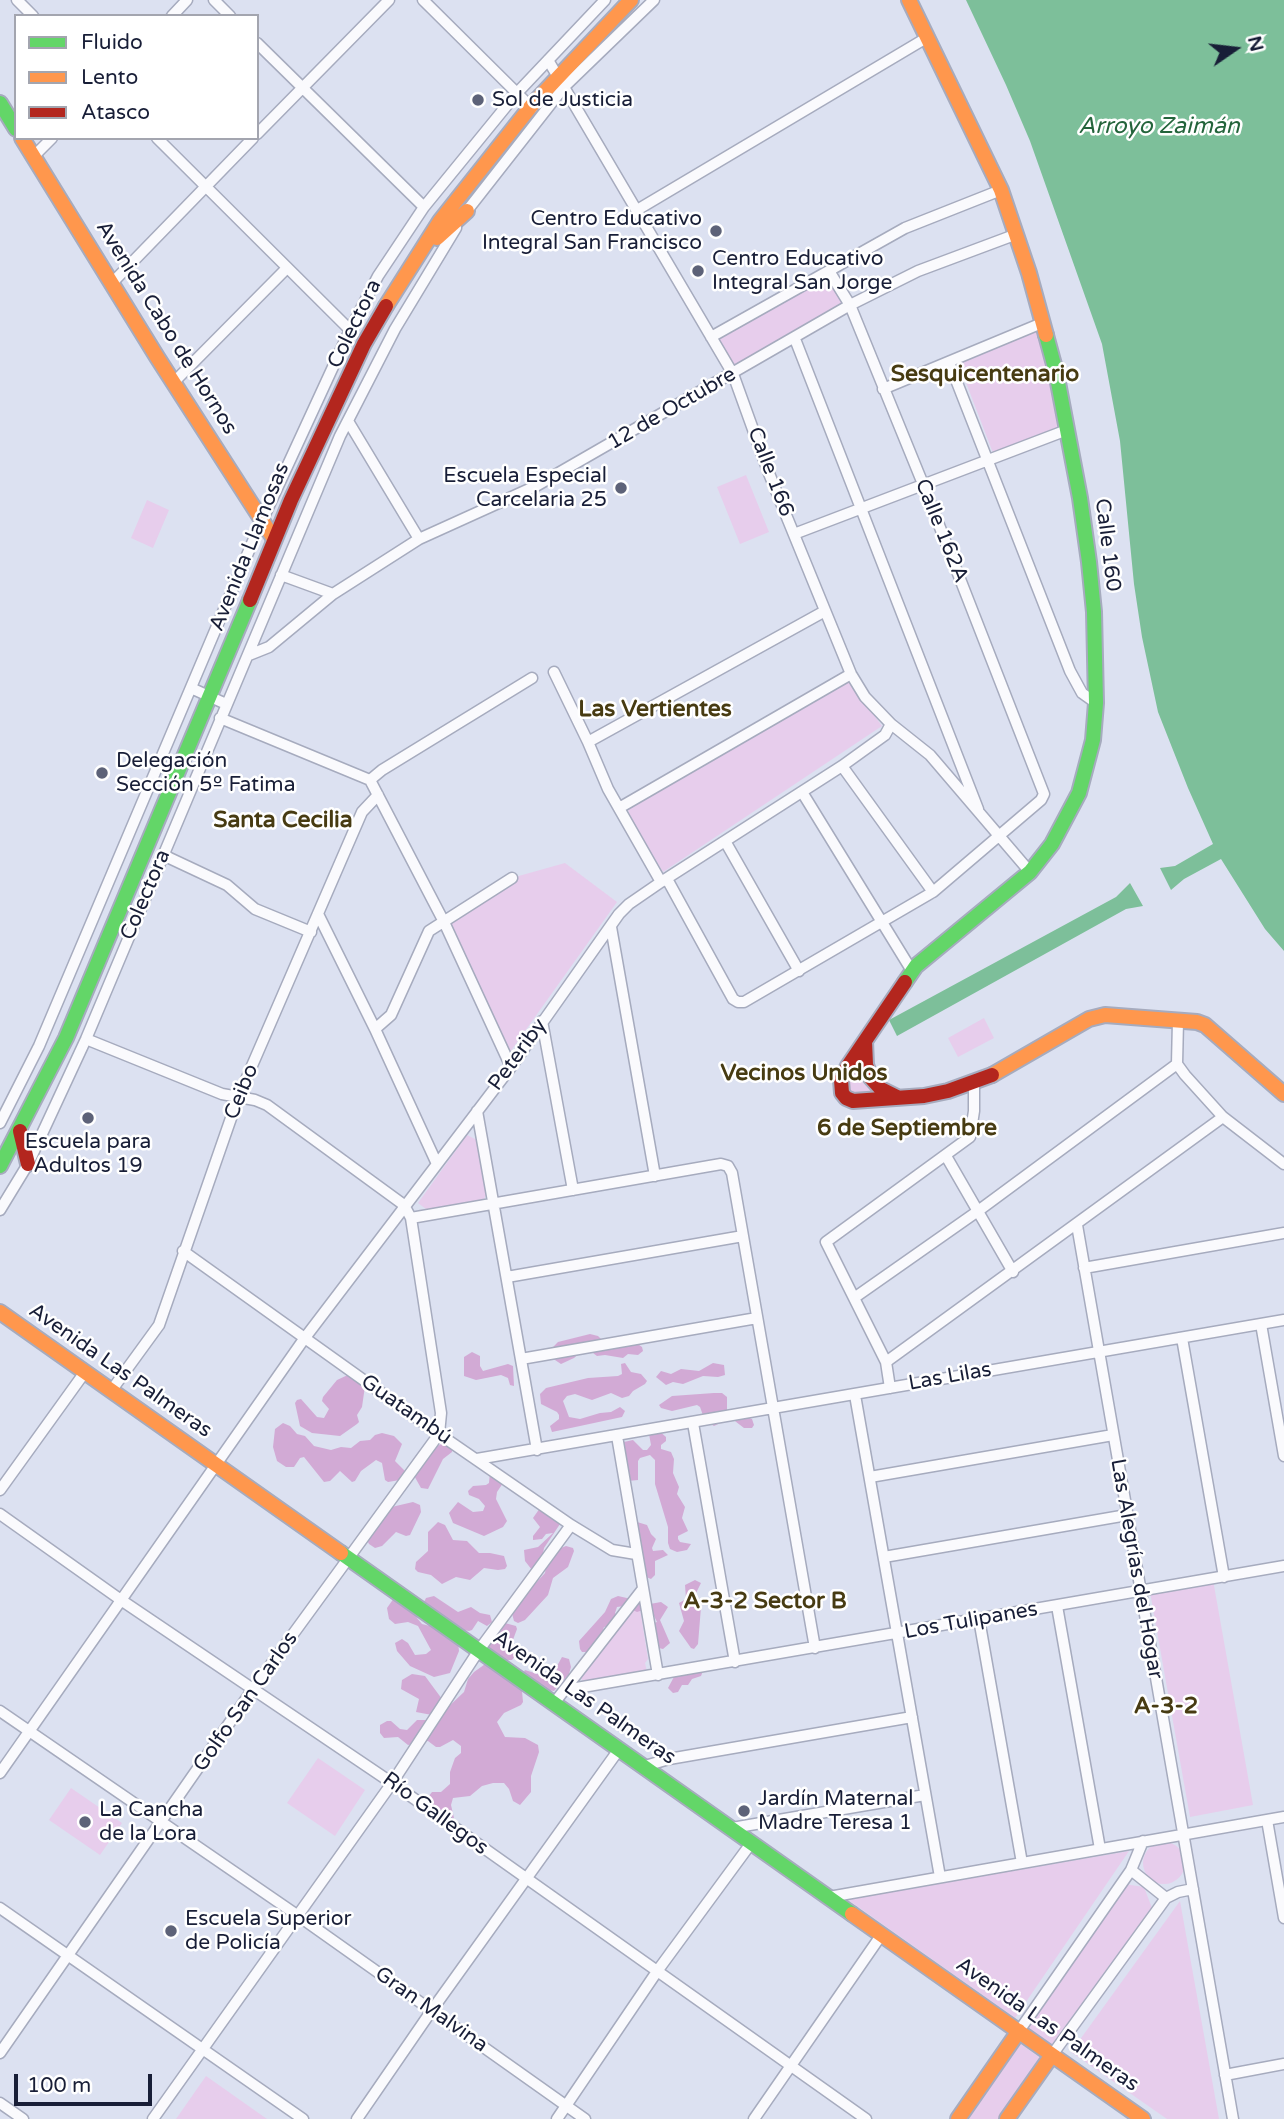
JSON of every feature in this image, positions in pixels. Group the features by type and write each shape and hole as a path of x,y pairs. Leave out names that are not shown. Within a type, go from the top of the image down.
{"main road":[{"name":"Avenida Llamosas","path":"0,1166 66,1038 268,530 356,336 432,215 466,169 556,73 618,0"},
{"name":"Avenida Llamosas","path":"556,73 631,0"},
{"name":"Calle 160","path":"909,0 1001,190 1017,234 1056,372 1089,562 1094,612 1096,703 1093,740 1079,793 1052,844 1030,872 928,954 912,971 841,1080 842,1093 853,1101 924,1097 974,1083 1018,1062 1088,1019 1105,1016 1197,1022 1214,1031 1284,1094"},
{"path":"0,103 14,126"},
{"name":"Avenida Llamosas","path":"268,530 300,477 364,344 390,299 440,221 528,104"},
{"name":"Avenida Cabo de Hornos","path":"23,140 268,530"},
{"path":"419,254 467,211"},
{"name":"Avenida Llamosas","path":"0,1147 61,1028 84,953 201,693"},
{"path":"865,1041 866,1065 871,1079 881,1089 899,1098"},
{"path":"20,1131 29,1164"},
{"name":"Avenida Las Palmeras","path":"0,1312 1143,2119"},
{"path":"958,2119 1019,2031"},
{"path":"1007,2119 1052,2055"}],"street":[{"path":"17,0 31,14"},
{"path":"174,14 187,0"},
{"path":"214,0 228,14"},
{"path":"259,132 388,0"},
{"path":"423,0 528,104"},
{"path":"556,73 605,0"},
{"path":"556,73 654,0"},
{"path":"637,210 928,37"},
{"path":"259,45 424,208"},
{"name":"Calle 166","path":"556,73 733,374 851,674 865,697 891,724 930,755 1030,872"},
{"name":"Colectora","path":"268,530 350,330 378,276 424,208 528,104"},
{"name":"Colectora","path":"0,1210 29,1164 86,1039 340,436 418,288 467,211 528,104"},
{"path":"33,158 50,140"},
{"path":"159,140 350,330"},
{"path":"112,283 251,140"},
{"path":"711,337 905,228 1001,190"},
{"name":"12 de Octubre","path":"249,655 278,640 333,594 419,539 536,486 850,305 918,271 1017,234"},
{"path":"174,382 287,268"},
{"name":"Calle 162A","path":"829,271 850,305 1044,794 1041,800 999,837"},
{"path":"883,389 1042,323"},
{"path":"795,339 981,816"},
{"path":"948,362 1070,671 1082,693 1096,703"},
{"path":"348,421 419,539"},
{"path":"794,534 1067,430"},
{"path":"268,530 279,551 281,575 333,594"},
{"path":"588,741 825,611"},
{"path":"554,672 619,808 733,999 738,1002 744,1002 799,971 933,892 999,837"},
{"path":"619,808 851,674"},
{"path":"370,780 532,678"},
{"path":"201,693 226,704"},
{"name":"Colectora","path":"122,865 186,701 201,693"},
{"path":"220,718 370,780 444,922 511,1067"},
{"name":"Peteriby","path":"0,1773 304,1339 511,1067 629,904 842,766 885,735 891,724"},
{"path":"842,766 933,892"},
{"path":"802,792 912,971"},
{"name":"Ceibo","path":"111,1391 159,1325 238,1098 362,812 379,795"},
{"path":"725,842 799,971"},
{"path":"163,855 227,885 255,909 311,932"},
{"path":"375,1029 391,1015 429,931 512,878"},
{"path":"318,914 437,1164"},
{"path":"611,927 655,1176"},
{"path":"0,1123 84,953"},
{"path":"542,1021 573,1190"},
{"path":"1178,1021 1177,1063 1185,1076 1223,1117 1284,1164"},
{"path":"86,1039 222,1094 267,1105 404,1205 411,1219 441,1413 439,1434"},
{"path":"855,1298 978,1211 1177,1063"},
{"path":"890,1388 886,1362 826,1242 970,1137 974,1083"},
{"path":"477,1111 537,1450"},
{"path":"886,1362 1223,1117"},
{"path":"946,1156 1013,1272"},
{"path":"411,1219 721,1164 728,1166 732,1173 815,1648"},
{"name":"Las Alegrías del Hogar","path":"1077,1225 1233,2119"},
{"path":"1084,1268 1284,1233"},
{"path":"507,1278 743,1236"},
{"name":"Guatambú","path":"183,1251 439,1434 571,1524 612,1550 636,1553"},
{"path":"521,1359 757,1318"},
{"name":"Las Lilas","path":"477,1459 1284,1320"},
{"path":"1261,1324 1284,1456"},
{"path":"1182,1338 1224,1577"},
{"path":"0,1490 85,1371"},
{"path":"855,1395 940,1877"},
{"path":"693,1423 735,1662"},
{"name":"Golfo San Carlos","path":"0,2053 253,1689 439,1434"},
{"path":"870,1477 1113,1435"},
{"path":"617,1436 658,1675"},
{"name":"Río Gallegos","path":"0,1514 121,1600 392,1783 866,2119"},
{"path":"884,1557 1127,1515"},
{"path":"153,2119 392,1783 479,1650 571,1524"},
{"name":"Los Tulipanes","path":"565,1690 1284,1566"},
{"path":"555,1702 642,1590"},
{"path":"1057,1605 1100,1849"},
{"path":"979,1619 1022,1863"},
{"name":"Gran Malvina","path":"0,1711 297,1915 585,2119"},
{"path":"645,1766 669,1759 912,1717"},
{"path":"357,2119 620,1748"},
{"path":"732,1828 925,1795"},
{"path":"829,1897 1284,1817"},
{"path":"1267,1820 1284,1918"},
{"path":"557,2119 658,1970 752,1842"},
{"path":"1019,2031 1132,1870 1143,1842"},
{"path":"1132,1870 1166,1898"},
{"path":"1052,2055 1166,1898 1193,1889"},
{"path":"0,1908 303,2119"},
{"path":"754,2119 882,1934"},
{"path":"1225,2075 1284,2064"},
{"path":"0,2103 23,2119"}],"shaded area":[{"path":"828,276 845,305 733,368 715,338"},
{"path":"1027,331 1037,332 1041,337 1061,428 993,453 957,359"},
{"path":"746,475 769,532 740,544 717,487"},
{"path":"147,500 169,510 153,548 131,538"},
{"path":"848,680 882,726 663,872 630,818 628,809"},
{"path":"565,863 617,902 510,1052 447,918 508,879"},
{"path":"984,1018 994,1038 958,1057 948,1038"},
{"path":"856,1066 863,1083 872,1091 871,1094 855,1094 849,1090 846,1081"},
{"path":"467,1135 477,1140 487,1194 481,1203 430,1212 418,1203"},
{"path":"590,1334 598,1336 606,1344 635,1342 643,1351 638,1355 628,1354 623,1358 597,1356 589,1350 582,1351 561,1364 552,1358 553,1347 558,1342"},
{"path":"472,1352 480,1356 483,1371 508,1364 513,1366 514,1386 510,1385 508,1378 501,1375 476,1380 464,1376 464,1357"},
{"path":"625,1363 631,1372 641,1374 647,1381 629,1396 622,1398 611,1393 592,1400 575,1394 567,1396 563,1401 569,1417 580,1419 611,1412 620,1407 625,1411 622,1417 552,1432 550,1426 559,1419 559,1415 541,1404 540,1394 546,1388 588,1378 618,1376 622,1374 621,1364"},
{"path":"713,1363 724,1365 725,1375 703,1376 683,1384 673,1382 666,1385 656,1377 661,1371 671,1374 681,1369 699,1371"},
{"path":"350,1374 365,1386 362,1407 357,1415 359,1422 340,1436 312,1433 300,1426 295,1403 297,1400 301,1399 317,1417 324,1418 329,1409 322,1401 323,1397 337,1380"},
{"path":"722,1393 727,1397 727,1410 752,1419 752,1428 744,1428 731,1418 714,1426 705,1421 697,1405 672,1411 659,1405 672,1396"},
{"path":"283,1423 297,1434 305,1436 314,1446 331,1450 351,1448 360,1441 370,1440 382,1433 394,1436 402,1444 395,1461 405,1471 405,1475 400,1480 388,1482 385,1480 382,1463 376,1460 352,1482 340,1471 330,1481 324,1482 304,1457 300,1458 294,1467 286,1467 277,1461 273,1447 275,1429"},
{"path":"658,1430 666,1437 661,1449 671,1452 674,1459 673,1473 679,1487 677,1494 685,1507 682,1518 688,1531 678,1536 678,1539 691,1544 687,1550 677,1552 670,1549 668,1543 668,1527 655,1484 655,1460 650,1455 640,1458 638,1480 628,1481 627,1461 618,1449 619,1443 633,1440 643,1450 647,1450 651,1445 649,1434"},
{"path":"444,1443 452,1448 452,1452 443,1459 428,1489 421,1488 412,1472 413,1459 423,1446"},
{"path":"490,1472 503,1483 496,1499 507,1521 503,1527 484,1536 453,1523 449,1513 458,1502 473,1512 483,1511 485,1506 479,1499 469,1495 468,1491 473,1486 489,1483"},
{"path":"413,1502 420,1505 421,1512 410,1535 396,1532 382,1546 375,1548 369,1544 366,1538 383,1509"},
{"path":"540,1508 560,1521 560,1524 544,1548 541,1565 532,1570 525,1561 524,1550 538,1547 553,1533 533,1540 540,1527 533,1518"},
{"path":"438,1522 445,1525 453,1540 467,1541 479,1553 504,1556 507,1566 505,1569 484,1568 470,1580 456,1577 442,1584 431,1575 418,1572 415,1569 416,1562 428,1551 428,1532"},
{"path":"637,1522 647,1525 656,1539 653,1551 663,1550 668,1555 655,1561 655,1575 651,1579 646,1577 635,1524"},
{"path":"566,1546 574,1551 568,1567 553,1578 548,1595 525,1620 518,1623 514,1621 511,1610 545,1573 546,1566 556,1550"},
{"path":"695,1580 701,1583 695,1595 701,1607 698,1644 694,1649 679,1631 684,1621 679,1603 686,1599 685,1585"},
{"path":"1213,1580 1253,1805 1190,1817 1150,1592"},
{"path":"434,1596 458,1612 471,1607 490,1615 492,1622 487,1626 478,1621 469,1631 447,1627 436,1610 429,1608 424,1602 426,1598"},
{"path":"618,1596 640,1601 643,1603 643,1610 637,1612 624,1606 617,1607 615,1613 619,1618 614,1626 604,1627 598,1645 590,1652 582,1652 579,1641 605,1612 611,1599"},
{"path":"394,1598 413,1604 422,1624 438,1628 458,1642 459,1651 450,1673 434,1677 410,1666 397,1651 395,1643 402,1639 408,1643 415,1655 426,1654 431,1650 418,1626 408,1622 395,1624 389,1619 387,1608"},
{"path":"661,1602 668,1607 660,1620 670,1643 663,1649 654,1647 646,1637 648,1625 657,1622 648,1612 650,1604"},
{"path":"629,1608 640,1609 648,1659 645,1663 647,1672 585,1683 578,1675"},
{"path":"501,1622 516,1626 517,1629 511,1645 516,1655 512,1660 504,1660 487,1652 486,1641"},
{"path":"562,1657 569,1659 571,1667 569,1674 554,1691 542,1689 521,1676 525,1670 547,1677 552,1675"},
{"path":"488,1662 522,1691 521,1705 504,1713 497,1722 505,1737 525,1738 538,1745 539,1752 531,1776 531,1792 520,1805 513,1801 504,1783 482,1786 470,1796 453,1798 451,1805 454,1818 446,1820 430,1807 428,1797 432,1792 441,1792 450,1784 450,1772 455,1758 461,1753 461,1746 453,1740 440,1747 428,1741 408,1745 398,1737 384,1738 380,1733 380,1725 391,1721 400,1729 407,1730 417,1720 428,1720 444,1711 464,1692 468,1679 474,1672"},
{"path":"703,1671 701,1676 692,1679 688,1685 682,1685 678,1692 673,1693 668,1688 675,1675"},
{"path":"412,1674 425,1676 442,1699 432,1715 416,1712 419,1699 401,1689 402,1680"},
{"path":"318,1758 365,1790 335,1836 287,1803"},
{"name":"La Cancha de la Lora","path":"71,1788 122,1823 100,1855 49,1820"},
{"path":"1164,1842 1179,1848 1185,1863 1179,1878 1164,1884 1149,1878 1143,1863 1149,1848"},
{"path":"1129,1851 1015,2018 847,1899"},
{"path":"1124,1884 1144,1887 1152,1908 1055,2045 1037,2040 1027,2026"},
{"path":"1180,1901 1219,2119 1167,2119 1071,2052"},
{"path":"1015,2040 1042,2059 1000,2119 960,2119"},
{"path":"206,2076 267,2119 176,2119"}],"water":[{"name":"Arroyo Zaimán","path":"966,0 1284,0 1284,951 1265,929 1221,859 1184,879 1171,890 1160,868 1175,866 1213,844 1158,712 1142,637 1120,441 1102,344 1030,141"},
{"path":"1130,883 1143,906 1126,909 897,1036 889,1020 1116,897"}],"traffic: fast":[{"path":"0,103 14,126"},
{"path":"905,982 916,966 1030,872 1052,844 1079,793 1093,740 1096,703 1094,612 1089,562 1080,498 1056,372 1046,335"},
{"path":"0,1166 66,1038 250,600"},
{"path":"341,1553 852,1914"}],"traffic: slow":[{"path":"386,306 440,221 532,105 631,0"},
{"path":"909,0 1001,190 1029,273 1046,335"},
{"path":"23,140 157,357 274,539"},
{"path":"437,238 467,211"},
{"path":"992,1075 1089,1019 1105,1015 1197,1022 1205,1025 1284,1094"},
{"path":"0,1312 341,1553"},
{"path":"852,1914 1143,2119"},
{"path":"958,2119 1019,2031"},
{"path":"1007,2119 1052,2055"}],"traffic: jam":[{"path":"250,600 291,500 364,344 386,306"},
{"path":"905,982 848,1066 841,1080 842,1093 846,1098 853,1101 924,1096 948,1091 992,1075"},
{"path":"865,1041 866,1065 871,1078 881,1089 897,1097"},
{"path":"20,1131 28,1164"}],"place":[{"name":"Sol de Justicia","path":"478,100"},
{"name":"Centro Educativo Integral San Francisco","path":"716,231"},
{"name":"Centro Educativo Integral San Jorge","path":"698,271"},
{"name":"Escuela Especial Carcelaria 25","path":"621,488"},
{"name":"Delegación Sección 5º Fatima","path":"102,773"},
{"name":"Escuela para Adultos 19","path":"88,1118"},
{"name":"Jardín Maternal Madre Teresa 1","path":"744,1811"},
{"name":"La Cancha de la Lora","path":"85,1822"},
{"name":"Escuela Superior de Policía","path":"171,1931"}],"district":[{"name":"Sesquicentenario","path":"985,375"},
{"name":"Las Vertientes","path":"655,710"},
{"name":"Santa Cecilia","path":"283,821"},
{"name":"Vecinos Unidos","path":"804,1074"},
{"name":"6 de Septiembre","path":"907,1129"},
{"name":"A-3-2 Sector B","path":"765,1602"},
{"name":"A-3-2","path":"1166,1707"}]}
